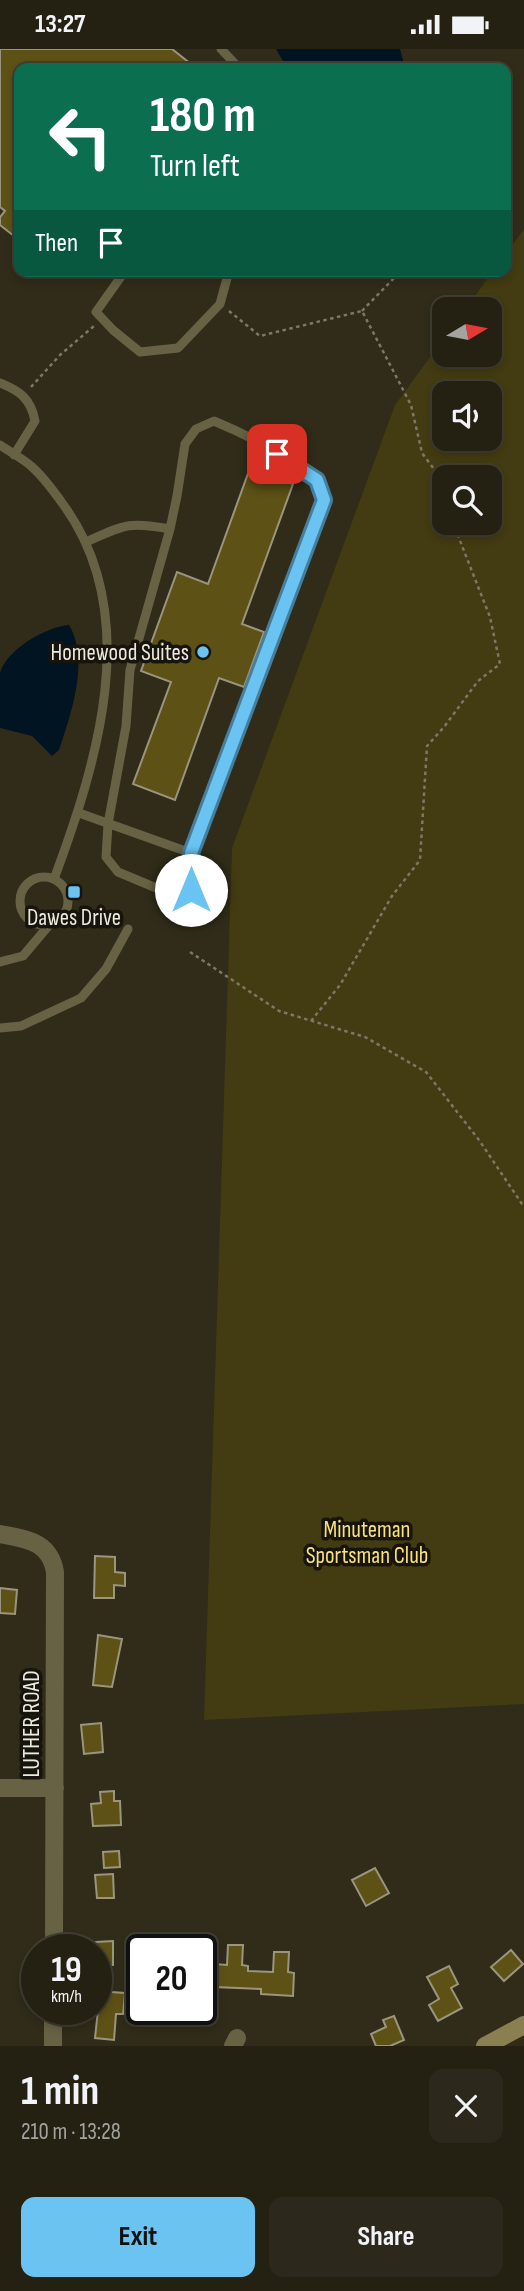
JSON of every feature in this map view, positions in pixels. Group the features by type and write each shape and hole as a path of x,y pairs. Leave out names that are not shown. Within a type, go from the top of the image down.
{"main road":[{"path":"485,2046 524,2025"}],"street":[{"name":"LUTHER ROAD","path":"0,1534 38,1543 54,1565 54,1934"},
{"path":"0,1788 55,1788"},
{"path":"53,2025 53,2046"}],"lane":[{"path":"221,49 234,63"},
{"path":"121,277 96,312 140,352 178,348 220,304 227,277"},
{"path":"0,383 24,395 33,408 35,421 14,454"},
{"path":"214,421 240,432 317,480 324,500 191,853 195,871 191,890 173,895 118,872 106,857 108,824 126,726 130,670 170,529 185,444 196,429 214,421"},
{"path":"0,445 31,466 79,526 100,581 107,633 99,730 79,813 54,879"},
{"path":"86,542 126,525 144,524 170,529"},
{"path":"79,813 191,853"},
{"path":"43,877 54,879 63,886 68,896 68,907 58,921 42,925 29,919 22,910 20,899 24,888 32,880 43,877"},
{"path":"0,962 23,956 50,924"},
{"path":"0,1028 21,1026 81,998 106,969 128,929"}],"path":[{"path":"220,304 260,336 362,311 395,277"},
{"path":"362,311 411,405 422,453 432,468"},
{"path":"24,395 60,355 103,319"},
{"path":"310,1021 340,985 392,896 420,860 427,745 478,681 500,664 490,617 458,535"},
{"path":"190,951 279,1011 365,1037 426,1072 480,1140 524,1207"}],"green space":[{"name":"Minuteman Sportsman Club","path":"524,229 524,1704 204,1720 232,848 395,405 432,354 432,367 502,367 502,297 474,297 489,277 511,277 511,247"}],"water":[{"path":"276,49 400,49 404,63 284,63"},
{"path":"69,625 78,654 76,687 59,750 52,756 32,736 0,728 0,673 10,656 28,641 50,630"}],"building":[{"path":"0,49 172,49 190,63 14,63 14,236 0,225 0,217 5,211 0,207"},
{"name":"Homewood Suites","path":"250,468 293,484 242,624 264,632 244,687 219,678 175,800 133,784 171,682 141,671 177,572 208,584"},
{"path":"95,1556 115,1557 115,1572 125,1573 125,1586 114,1585 114,1598 94,1598"},
{"path":"0,1588 17,1590 15,1614 0,1613"},
{"path":"98,1635 122,1639 112,1687 93,1685"},
{"path":"101,1723 103,1752 84,1754 81,1725"},
{"path":"114,1791 114,1801 120,1801 121,1825 93,1826 91,1804 101,1803 100,1792"},
{"path":"119,1851 120,1867 104,1868 103,1852"},
{"path":"375,1868 389,1893 366,1906 352,1880"},
{"path":"113,1874 114,1898 97,1898 95,1875"},
{"path":"228,1945 243,1945 242,1965 248,1966 248,1971 273,1972 274,1952 289,1952 288,1972 294,1973 293,1996 261,1994 261,1989 217,1987 217,1964 227,1965"},
{"path":"511,1950 523,1964 504,1981 491,1967"},
{"path":"449,1966 458,1984 451,1988 462,2008 438,2021 429,2005 439,1999 427,1977"},
{"path":"112,1992 125,1993 123,2014 116,2014 114,2040 95,2038 96,2025 112,2025"},
{"path":"394,2016 404,2040 390,2046 376,2046 371,2034 386,2027 383,2020"}],"place":[{"name":"Homewood Suites","path":"203,652"},
{"name":"Dawes Drive","path":"74,892"}],"route":[{"path":"191,890 195,871 191,853 324,500 317,480 277,454"}]}
